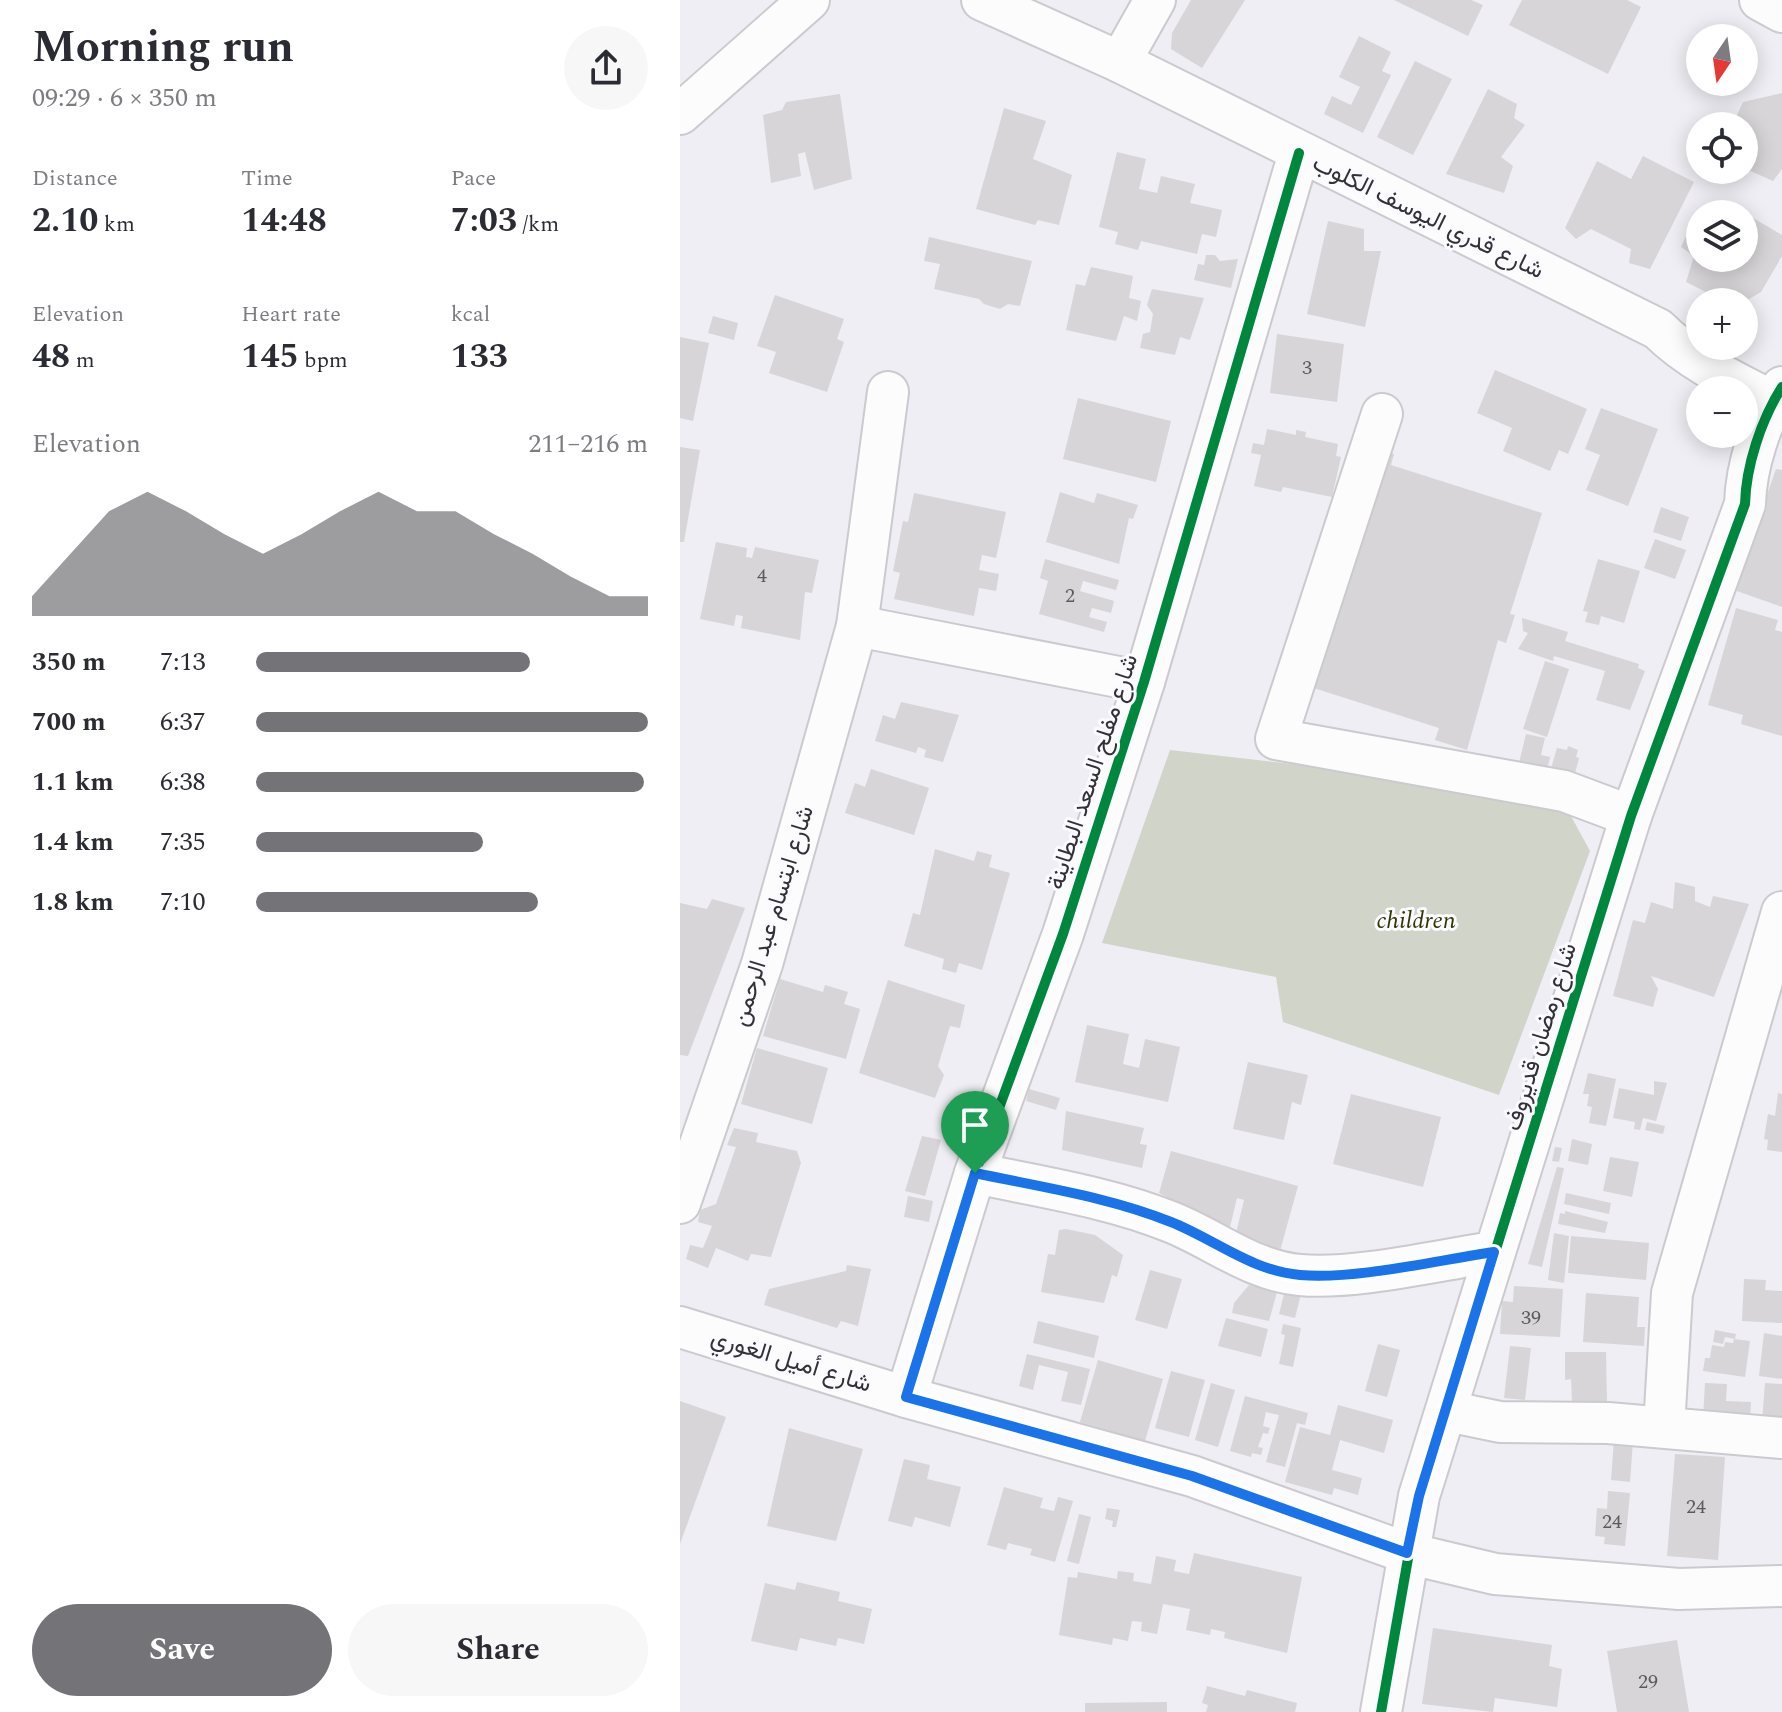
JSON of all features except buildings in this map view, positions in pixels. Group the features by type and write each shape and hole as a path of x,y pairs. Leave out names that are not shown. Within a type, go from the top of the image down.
{"street":[{"path":"680,114 809,0"},
{"name":"شارع قدري اليوسف الكلوب","path":"982,0 1120,62 1658,329 1671,342 1725,377 1780,402"},
{"path":"1120,62 1155,0"},
{"path":"1760,0 1782,12"},
{"name":"شارع مفلح السعد البطاينة","path":"906,1397 975,1173 1063,934 1144,682 1299,153"},
{"name":"شارع قدري اليوسف الكلوب","path":"1658,329 1676,330 1686,335"},
{"path":"1728,360 1780,402"},
{"name":"شارع ابتسام عبد الرحمن","path":"680,1203 762,964 857,626 888,392"},
{"name":"شارع رمضان قديروف","path":"1381,1712 1419,1496 1631,816 1745,504 1760,485 1780,402"},
{"path":"1382,414 1276,739 1564,791 1631,816"},
{"path":"857,626 1144,682"},
{"path":"1664,1427 1672,1293 1782,912"},
{"path":"975,1173 1126,1205 1175,1223 1225,1251 1280,1272 1301,1276 1336,1275 1494,1252"},
{"name":"شارع أميل الغوري","path":"680,1327 906,1397 1192,1476 1407,1553 1495,1574 1584,1584 1679,1589 1782,1586"},
{"path":"1447,1411 1500,1422 1664,1427 1782,1438"}],"green space":[{"name":"children","path":"1170,750 1354,771 1565,805 1590,851 1499,1095 1283,1022 1276,977 1102,943"}],"cycle path":[{"path":"906,1397 975,1173 1063,934 1144,682 1299,153"},
{"path":"1381,1712 1419,1496 1631,816 1745,504 1748,474 1756,444 1782,387"}],"route":[{"path":"975,1173 1126,1205 1175,1223 1225,1251 1280,1272 1301,1276 1336,1275 1494,1252 1419,1496 1407,1553 1192,1476 906,1397 975,1173"}]}
